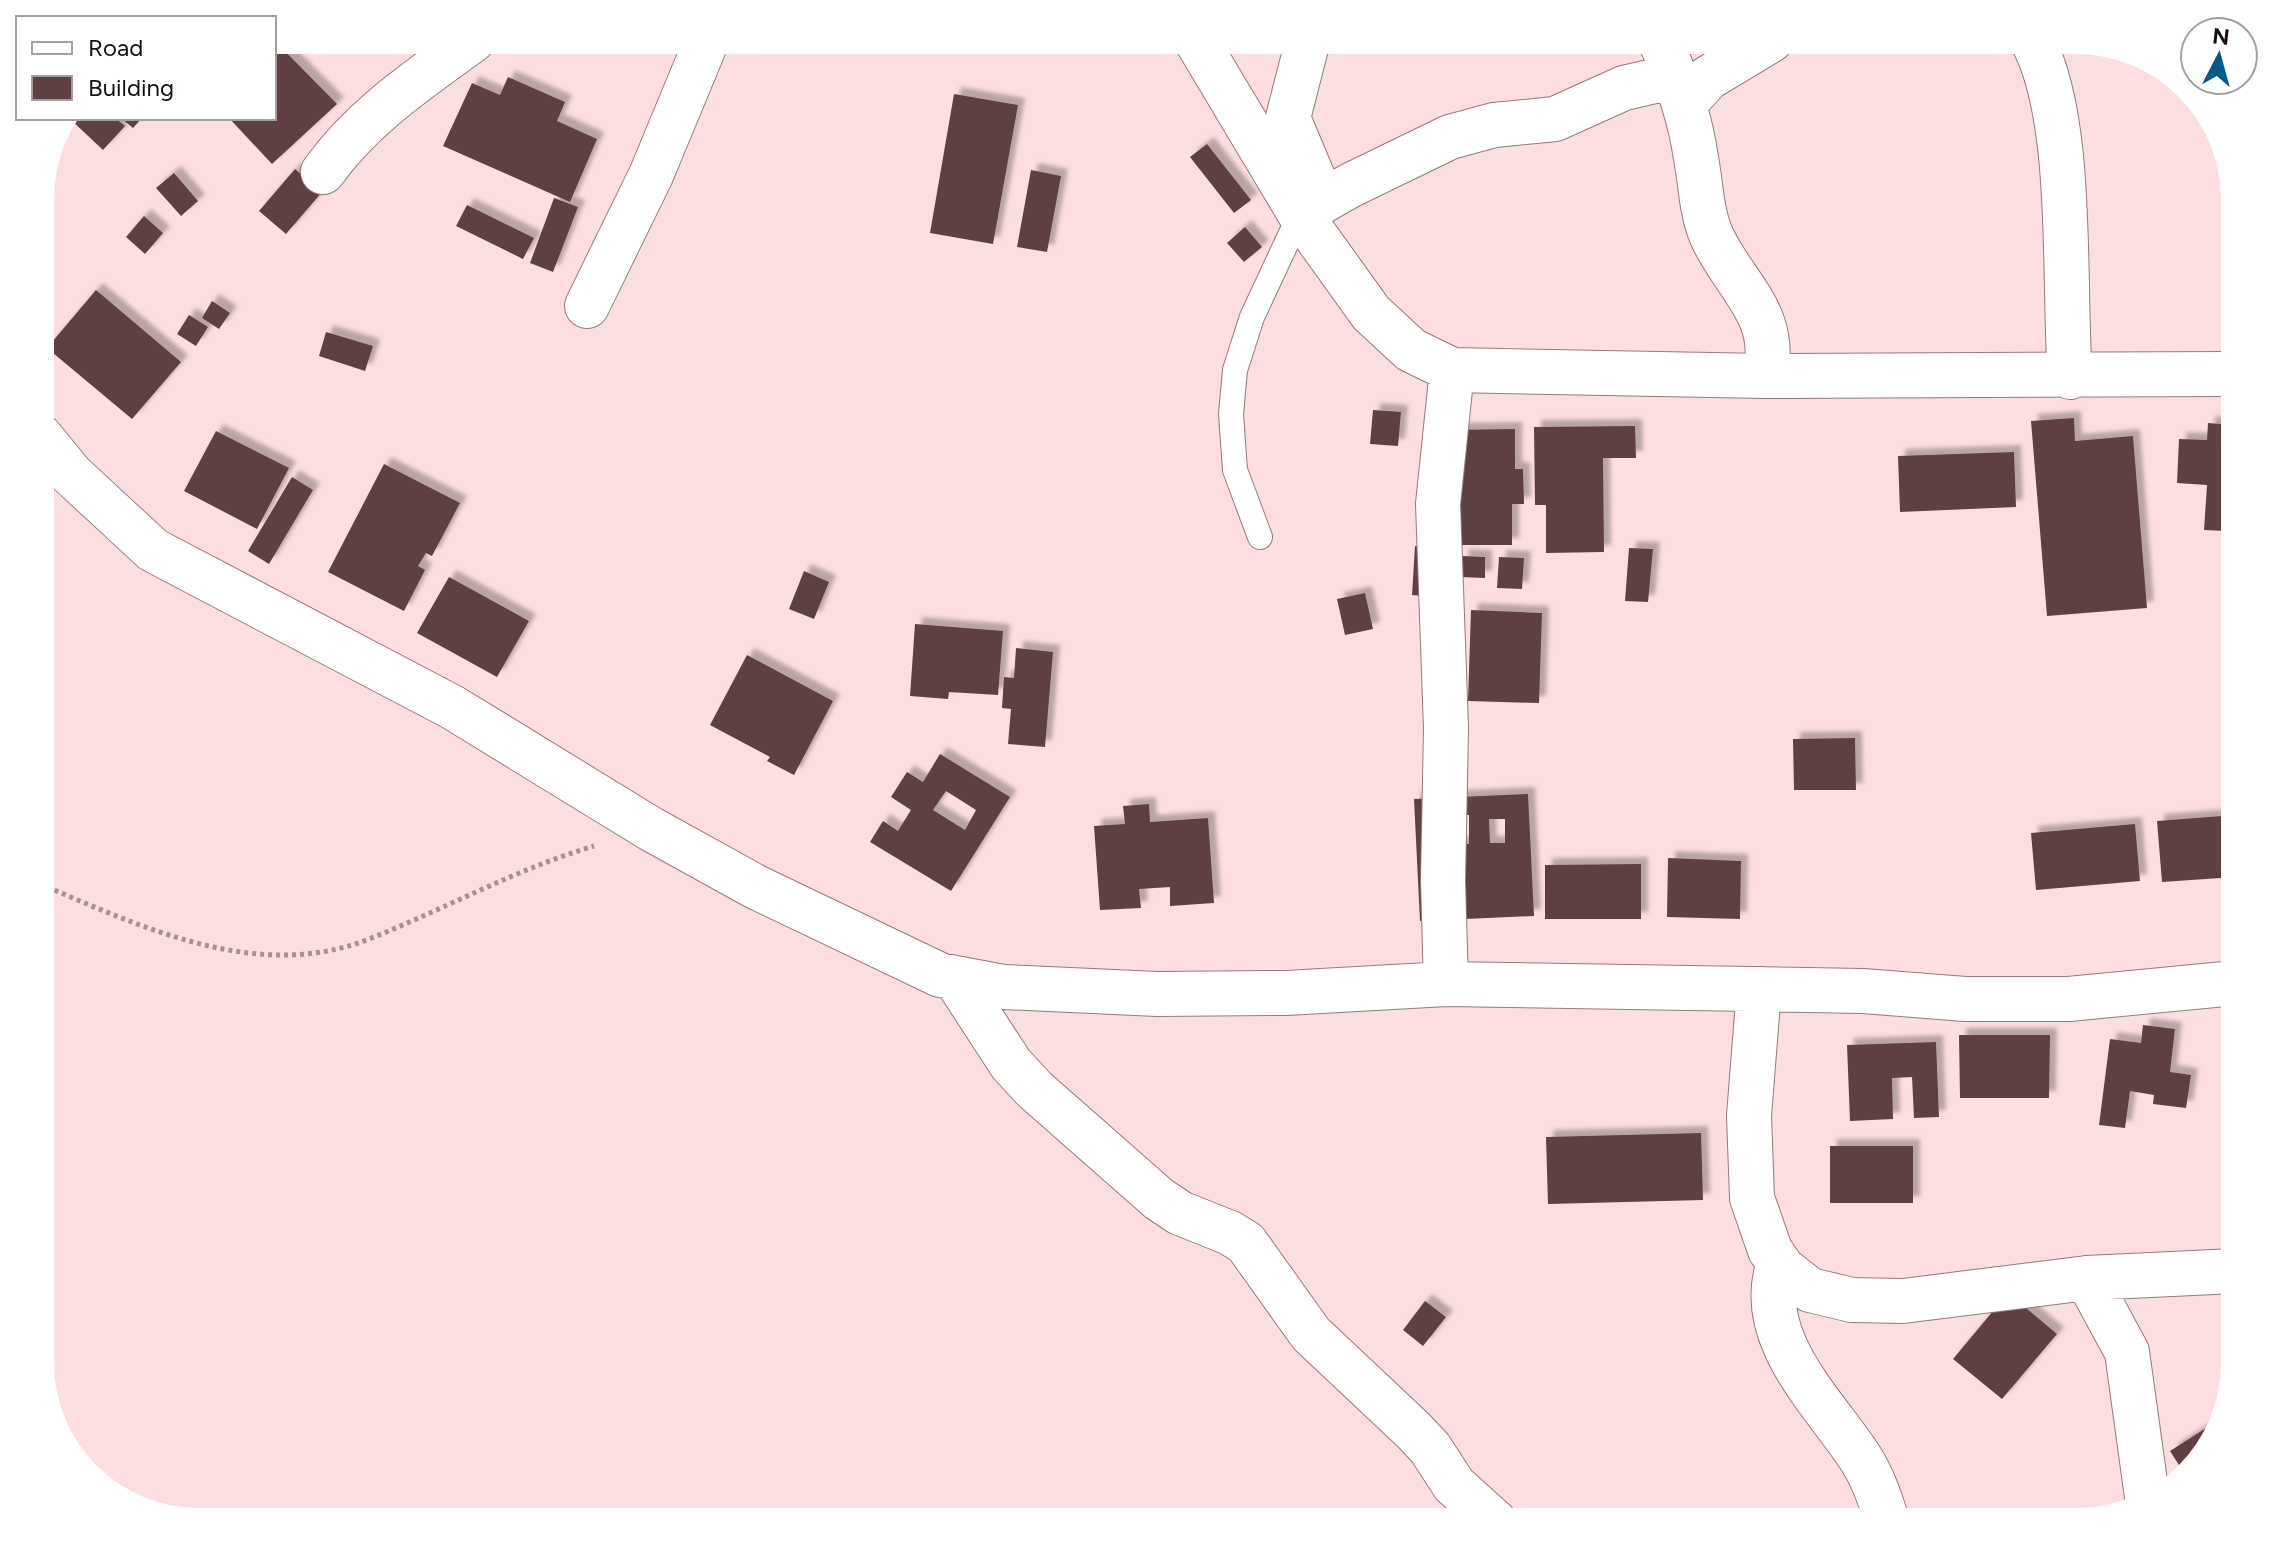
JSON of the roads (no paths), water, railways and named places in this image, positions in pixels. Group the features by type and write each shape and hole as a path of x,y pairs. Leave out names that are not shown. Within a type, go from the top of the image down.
{"street":[{"path":"323,172 342,145 378,111 454,54"},
{"path":"587,306 651,175 701,54"},
{"path":"1206,54 1312,208 1371,313 1411,350 1452,370 1765,376 2221,374"},
{"path":"1304,54 1288,118 1312,208"},
{"path":"1312,208 1450,137 1494,125 1555,119 1624,88 1674,73 1708,78 1748,54"},
{"path":"2037,54 2046,79 2060,159 2070,377"},
{"path":"1674,73 1701,202 1712,237 1761,318 1770,342 1765,376"},
{"path":"1446,984 1443,881 1446,728 1438,504 1452,370"},
{"path":"54,453 71,474 153,550 452,707 651,829 822,920 940,975 1004,987 1157,994 1286,993 1446,984 1863,991 1965,999 2069,999 2221,984"},
{"path":"955,978 1011,1064 1034,1089 1159,1199 1180,1213 1230,1233 1246,1243 1311,1334 1413,1430 1430,1448 1454,1485 1479,1508"},
{"path":"1759,989 1749,1116 1752,1198 1758,1223 1779,1263 1810,1290 1852,1300 1940,1298 2087,1278 2221,1272"},
{"path":"1779,1263 1773,1300 1789,1357 1863,1463 1881,1508"},
{"path":"2087,1278 2127,1352 2146,1489"}],"lane":[{"path":"1260,537 1235,470 1231,414 1235,370 1252,317 1312,208"}]}
